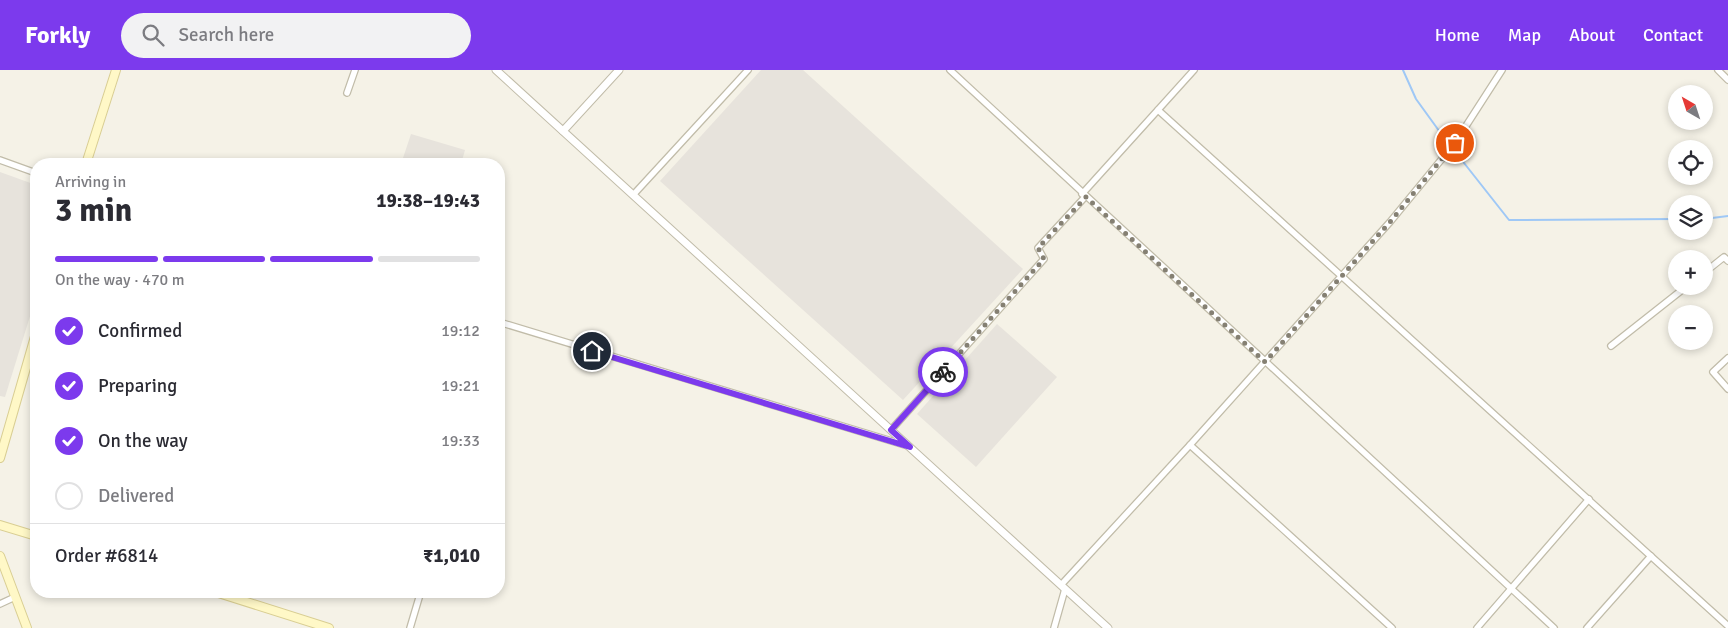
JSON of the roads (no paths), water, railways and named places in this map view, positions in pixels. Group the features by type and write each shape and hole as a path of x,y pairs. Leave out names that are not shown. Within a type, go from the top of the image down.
{"main road":[{"path":"88,158 116,70"},
{"path":"0,458 30,354"},
{"path":"0,525 30,534"},
{"path":"0,556 27,628"},
{"path":"234,598 329,628"}],"street":[{"path":"348,93 355,70"},
{"path":"496,70 1108,628"},
{"path":"563,131 619,70"},
{"path":"634,194 748,70"},
{"path":"950,70 1554,628"},
{"path":"891,430 1044,259 1038,248 1194,70"},
{"path":"1054,628 1063,587 1342,275 1446,154 1502,70"},
{"path":"1718,70 1728,80"},
{"path":"1158,110 1728,626"},
{"path":"0,160 30,171"},
{"path":"1713,265 1724,256 1728,261"},
{"path":"1612,346 1675,295"},
{"path":"505,324 910,447"},
{"path":"1728,358 1714,372 1728,389"},
{"path":"1190,445 1392,628"},
{"path":"1477,628 1589,499"},
{"path":"1587,628 1651,556"},
{"path":"0,604 15,597"},
{"path":"410,628 419,598"}],"waterway":[{"path":"1403,70 1416,99 1450,146"},
{"path":"1453,149 1509,220 1668,219"},
{"path":"1713,218 1728,216"}]}
